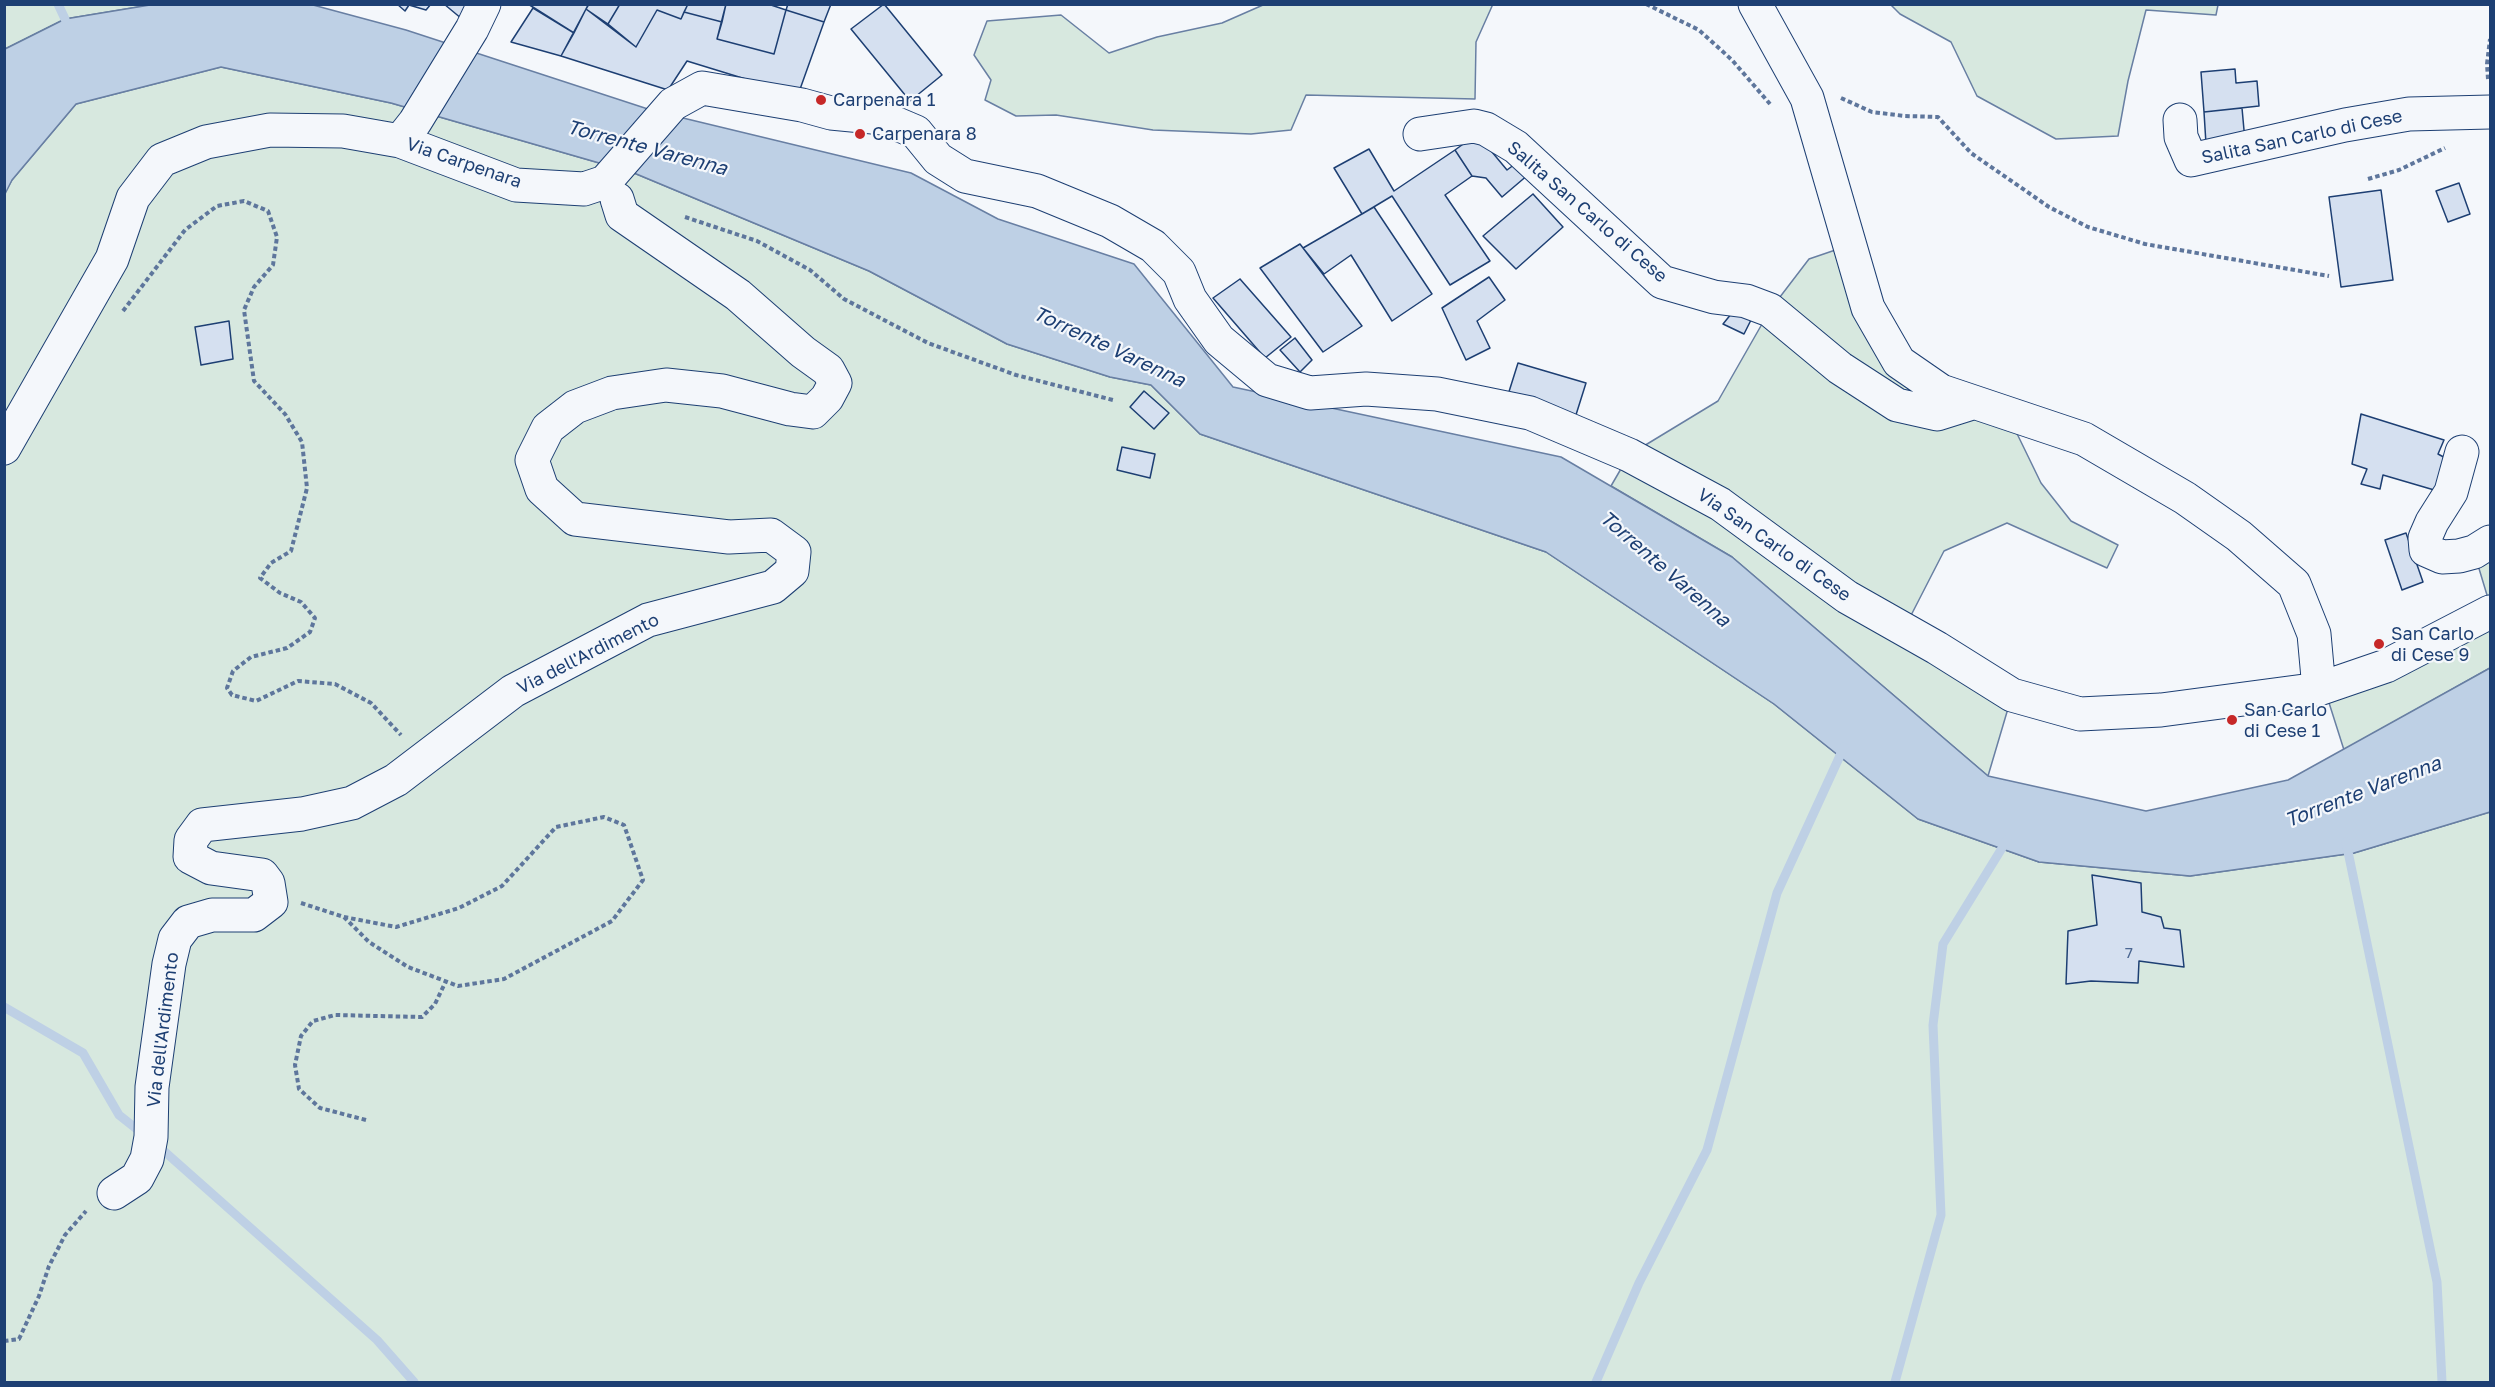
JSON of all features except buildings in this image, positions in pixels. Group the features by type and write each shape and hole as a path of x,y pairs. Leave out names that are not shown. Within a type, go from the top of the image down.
{"street":[{"path":"1755,4 1807,98 1868,308 1899,362 1941,391 2084,438 2185,498 2239,536 2294,584 2314,634 2319,689"},
{"path":"408,132 478,17"},
{"name":"Via Carpenara","path":"4,448 112,259 133,198 162,160 206,142 270,130 408,132 516,185 584,189 605,182 613,188 673,104 702,88 802,105 831,113 882,118 915,132 938,159 965,176 1037,191"},
{"name":"Salita San Carlo di Cese","path":"2180,120 2181,137 2191,160 2344,125 2490,99"},
{"name":"Salita San Carlo di Cese","path":"1420,134 1474,126 1486,129 1516,147 1662,282 1714,297 1746,301 1770,310 1840,368 1898,405 1937,414 1972,403"},
{"name":"Via dell'Ardimento","path":"114,1193 137,1178 147,1159 151,1137 152,1087 169,964 175,939 188,922 212,915 254,915 271,902 268,884 262,875 211,868 190,857 190,840 202,825 302,814 352,802 396,780 513,691 648,620 773,587 792,571 794,552 771,535 729,537 575,519 542,489 532,460 548,429 575,407 603,397 666,385 722,391 790,409 813,412 827,398 835,383 828,370 802,352 738,295 622,215 613,188"},
{"name":"Via San Carlo di Cese","path":"1037,191 1110,221 1154,246 1179,272 1190,299 1220,340 1267,380 1310,393 1366,389 1437,394 1530,413 1629,454 1720,504 1847,597 1937,648 2012,696 2080,714 2161,710 2319,689 2386,666 2490,612"},
{"path":"2462,452 2451,492 2425,538 2426,550 2442,557 2459,556 2474,552 2490,542"}],"path":[{"path":"1646,4 1699,30 1732,60 1776,110"},
{"path":"2490,39 2487,64 2490,99"},
{"path":"1800,85 1828,90 1872,112 1938,117 1971,153 2049,207 2088,226 2145,244 2329,276"},
{"path":"2368,179 2399,170 2452,145"},
{"path":"116,317 131,303 185,230 217,206 244,201 268,211 277,237 273,265 254,288 244,310 254,381 285,414 302,442 307,488 291,551 271,563 260,578 280,593 301,602 315,618 310,632 287,648 251,657 233,671 227,688 232,695 256,701 298,681 335,684 371,703 396,733 411,741 445,743"},
{"path":"674,214 757,241 810,270 844,299 928,343 1016,375 1113,400"},
{"path":"271,902 306,903 344,917 396,927 459,909 502,886 556,827 604,817 624,825 643,880 612,921 504,980 458,986 408,967 369,942 344,917"},
{"path":"366,1120 320,1108 299,1089 295,1065 301,1036 313,1021 335,1015 422,1017 435,1004 447,981"},
{"path":"4,1341 19,1339 64,1235 82,1213 114,1193"}],"shaded area":[{"path":"1493,4 1476,42 1475,99 1306,95 1291,130 1251,134 1153,130 1056,115 1016,116 985,100 991,80 974,55 987,21 1061,15 1109,53 1157,37 1222,23 1263,5"},
{"path":"5,5 150,5 65,19 5,49"},
{"path":"1891,5 2218,5 2216,15 2146,10 2128,81 2118,136 2056,139 1977,96 1951,42 1900,14"},
{"path":"221,67 391,103 634,173 869,271 1007,344 1110,377 1151,385 1200,434 1546,552 1774,704 1918,819 2039,862 2190,876 2354,853 2490,812 2490,1382 5,1382 4,194 12,180 76,104"},
{"path":"1850,245 1899,362 2006,411 2041,483 2071,521 2118,545 2107,568 2007,523 1944,551 1904,629 2012,695 1988,776 1732,557 1611,486 1629,455 1718,401 1770,310 1809,259"},
{"path":"2490,542 2490,605 2474,552"},
{"path":"2490,612 2490,668 2344,750 2324,687"}],"water":[{"name":"Torrente Varenna","path":"150,5 313,5 406,30 654,111 911,173 998,219 1134,264 1233,387 1561,457 1732,557 1988,776 2146,811 2288,780 2490,668 2490,812 2354,853 2190,876 2039,862 1918,819 1774,704 1546,552 1200,434 1151,385 1110,377 1007,344 869,271 634,173 391,103 221,67 76,104 12,180 5,194 5,49 65,19"}],"waterway":[{"path":"58,4 65,19"},
{"path":"1596,1382 1639,1283 1707,1150 1777,893 1844,747"},
{"path":"1895,1382 1941,1215 1933,1025 1943,944 2007,840"},
{"path":"2346,842 2437,1282 2442,1382"},
{"path":"4,1007 83,1053 119,1115 143,1134"},
{"path":"156,1144 377,1340 414,1382"}],"place":[{"name":"Carpenara 1","path":"821,100"},
{"name":"Carpenara 8","path":"860,134"},
{"name":"San Carlo di Cese 9","path":"2379,644"},
{"name":"San Carlo di Cese 1","path":"2232,720"}]}
